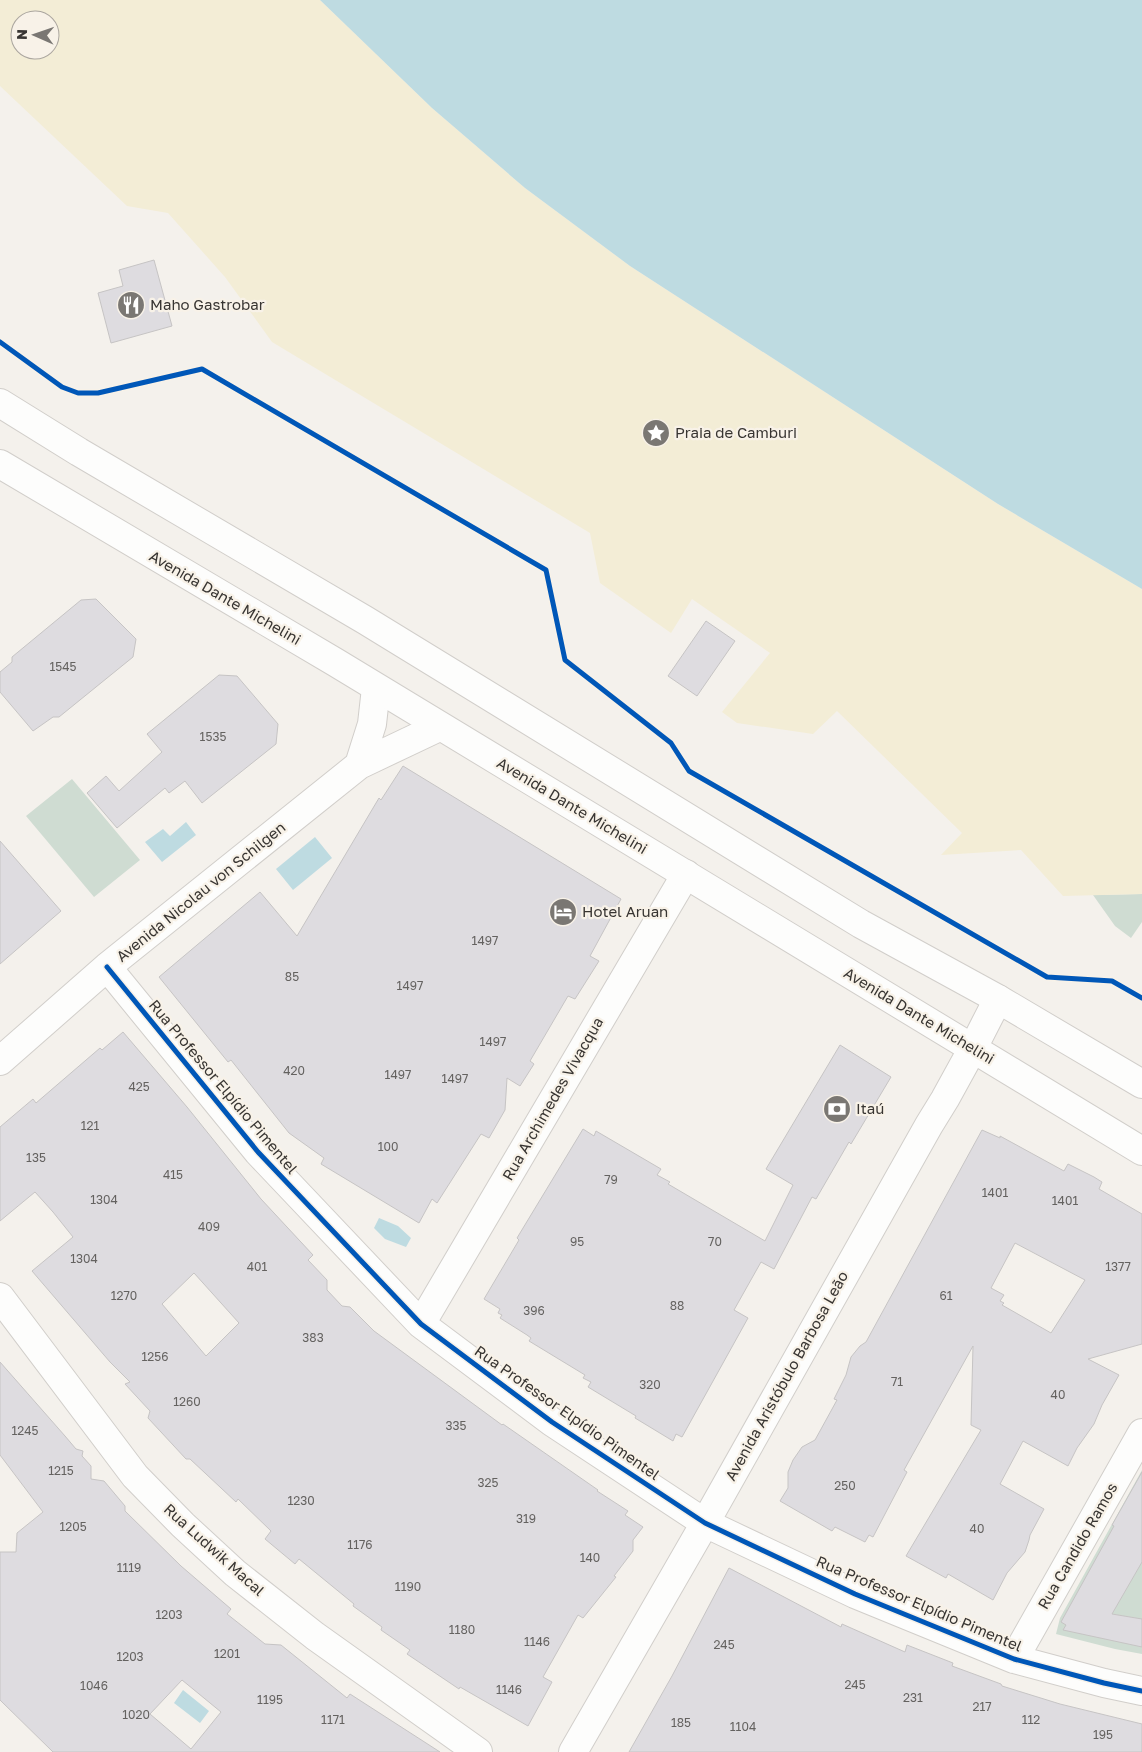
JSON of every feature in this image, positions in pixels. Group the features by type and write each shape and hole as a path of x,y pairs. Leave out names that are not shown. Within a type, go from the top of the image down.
{"street":[{"path":"0,403 95,462 365,620 862,924 998,999 1142,1084"},
{"name":"Avenida Dante Michelini","path":"0,464 686,874 1142,1151"},
{"path":"360,765 372,724 376,688"},
{"name":"Avenida Nicolau von Schilgen","path":"0,1061 107,968 360,765 439,727"},
{"name":"Rua Archimedes Vivacqua","path":"421,1324 686,874"},
{"name":"Rua Professor Elpídio Pimentel","path":"107,968 258,1152 421,1324 552,1422 704,1523 855,1594 1014,1659 1142,1691"},
{"name":"Avenida Aristóbulo Barbosa Leão","path":"573,1752 974,1048 998,999"},
{"name":"Rua Ludwik Macal","path":"0,1297 135,1476 183,1526 236,1573 315,1636 478,1752"},
{"name":"Rua Candido Ramos","path":"1014,1659 1142,1433"}],"shaded area":[{"path":"72,779 140,860 94,897 26,816"},
{"path":"1142,894 1142,922 1131,938 1115,926 1093,895"},
{"path":"1142,1470 1142,1654 1056,1634 1060,1618"}],"sand":[{"name":"Praia de Camburi","path":"0,0 320,0 432,108 525,188 630,266 998,504 1142,589 1142,894 1063,896 1021,850 941,855 962,833 837,711 813,734 737,723 722,712 770,653 692,599 671,633 600,583 590,533 272,342 225,277 168,213 127,206 0,86"}],"water":[{"path":"320,0 1142,0 1142,589 998,504 630,266 525,188 432,108"},
{"path":"186,822 196,835 162,862 145,842 163,829 170,836"},
{"path":"315,837 332,858 293,890 276,869"},
{"path":"379,1218 398,1226 411,1238 406,1247 385,1239 374,1228"},
{"path":"183,1690 209,1711 200,1723 174,1703"}],"building":[{"path":"154,260 172,326 111,343 98,293 123,286 119,270"},
{"path":"96,599 136,639 133,657 59,717 53,717 33,731 0,692 0,672 12,662 12,657 81,600"},
{"path":"706,621 735,641 697,696 668,676"},
{"path":"219,675 237,676 278,724 276,744 202,803 185,781 169,793 165,788 117,828 87,793 106,776 119,791 162,752 147,734"},
{"path":"403,766 621,899 590,956 599,961 575,999 568,996 530,1061 534,1064 520,1086 507,1078 505,1110 489,1138 481,1134 437,1203 432,1199 419,1223 321,1164 324,1158 289,1133 231,1060 228,1062 159,977 260,892 297,936 379,798 381,800"},
{"path":"0,841 61,911 0,964"},
{"path":"123,1032 187,1107 261,1199 313,1255 308,1260 327,1280 327,1290 342,1306 350,1307 374,1331 502,1425 628,1511 625,1515 643,1527 633,1540 633,1551 614,1576 616,1577 583,1618 578,1615 543,1677 552,1682 528,1726 460,1687 459,1689 407,1654 410,1650 381,1630 382,1627 353,1606 354,1604 299,1559 295,1564 265,1539 271,1531 238,1499 236,1502 190,1459 186,1459 148,1418 150,1411 125,1384 130,1382 110,1362 32,1271 73,1237 53,1212 35,1192 0,1221 0,1127 33,1099 36,1103 100,1048 102,1050","holes":["194,1273 239,1323 206,1356 162,1304"]},
{"path":"840,1045 891,1077 851,1144 849,1142 816,1199 812,1197 774,1269 761,1262 734,1310 748,1318 682,1437 676,1434 673,1441 588,1387 591,1382 583,1378 585,1375 529,1341 531,1338 500,1318 502,1315 498,1313 500,1309 484,1299 519,1240 517,1238 583,1129 594,1136 596,1131 661,1169 657,1175 670,1182 668,1184 765,1241 793,1185 766,1169"},
{"path":"982,1130 1000,1138 1000,1136 1064,1171 1068,1164 1094,1177 1102,1182 1099,1189 1142,1214 1142,1344 1088,1359 1119,1375 1102,1405 1094,1424 1077,1448 1068,1466 1023,1441 1000,1484 1044,1509 1030,1535 1025,1552 1007,1573 993,1600 948,1574 946,1578 906,1556 981,1430 971,1425 973,1346 904,1470 907,1472 873,1537 869,1535 865,1542 835,1527 832,1531 780,1501 788,1488 788,1472 793,1460 802,1447 815,1440 837,1400 834,1399 846,1375 851,1357 866,1342","holes":["1015,1243 1085,1280 1051,1333 1002,1305 1004,1303 1000,1301 1004,1295 991,1288"]},
{"path":"0,1362 76,1449 83,1451 82,1456 91,1466 91,1479 104,1481 125,1506 125,1511 181,1566 231,1609 227,1614 265,1644 281,1645 347,1698 350,1694 440,1752 53,1752 0,1700 0,1552 16,1552 17,1533 43,1512 0,1455","holes":["182,1680 221,1712 191,1749 150,1714"]},
{"path":"1142,1472 1142,1562 1112,1614 1142,1619 1142,1647 1063,1630 1066,1625 1061,1622"},
{"path":"729,1568 841,1627 842,1624 905,1652 907,1645 953,1663 952,1666 1002,1686 1060,1704 1142,1724 1142,1752 629,1752"}],"cycle path":[{"path":"0,342 62,387 78,393 98,393 202,369 546,570 565,660 671,743 689,771 1047,977 1112,981 1142,998"},
{"path":"107,967 258,1152 421,1324 552,1422 705,1523 855,1594 1014,1659 1142,1691"}],"place":[{"name":"Maho Gastrobar","path":"131,305"},
{"name":"Praia de Camburi","path":"656,433"},
{"name":"Hotel Aruan","path":"563,912"},
{"name":"Itaú","path":"837,1109"}]}
